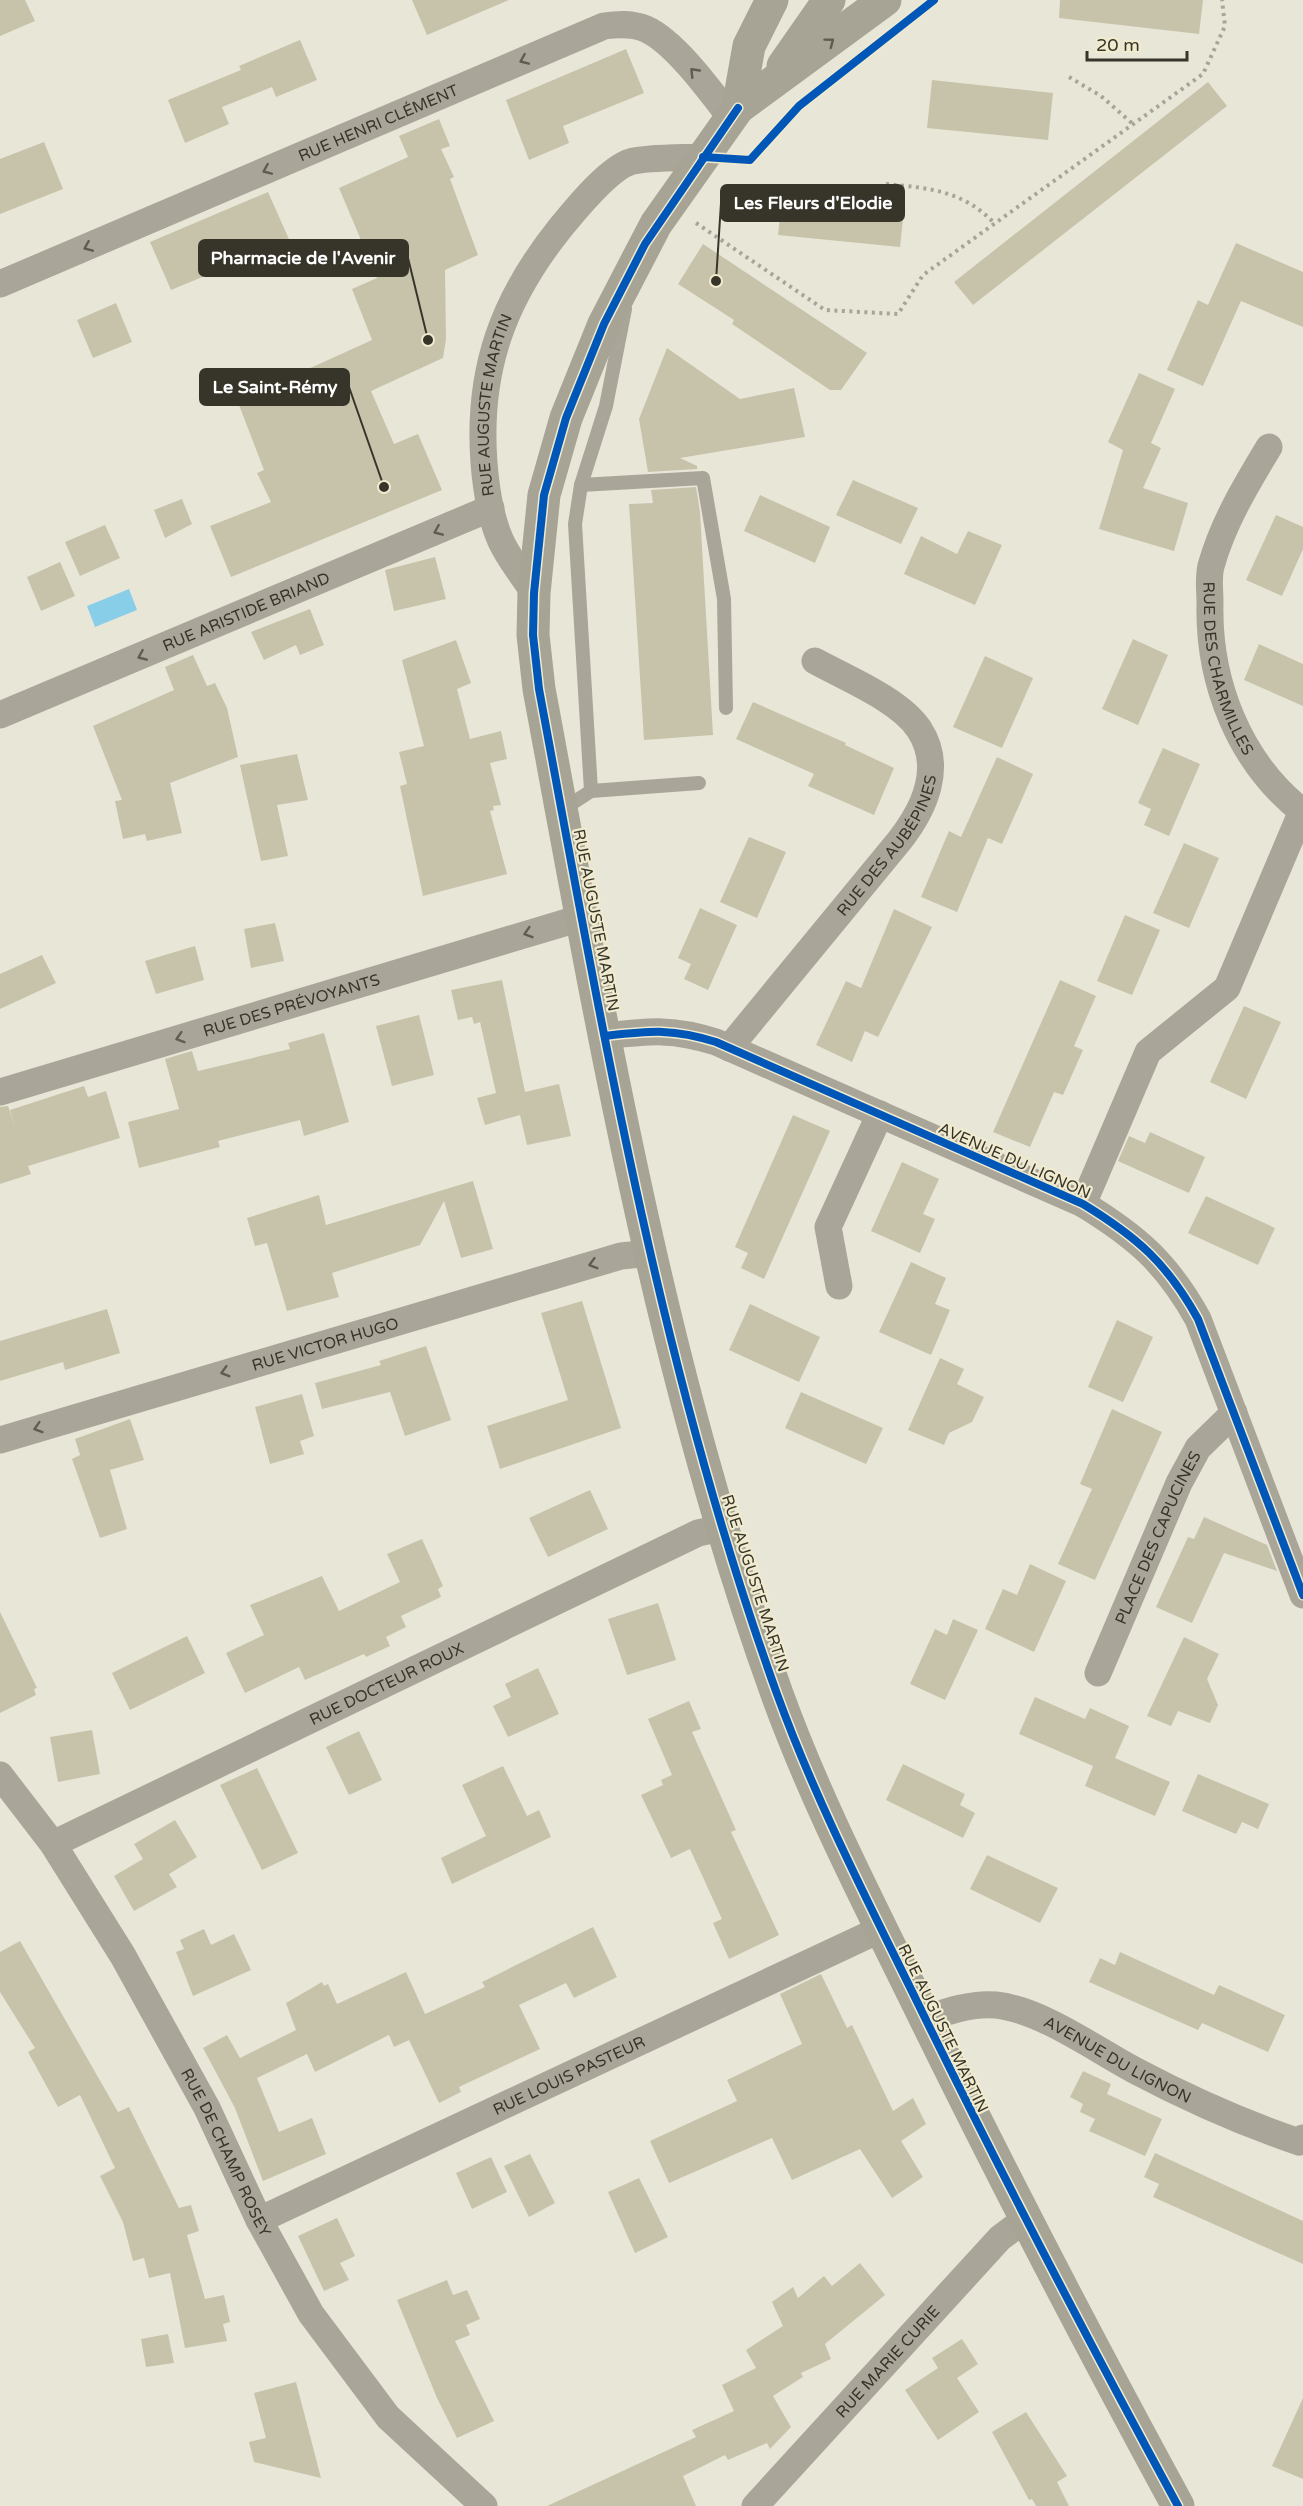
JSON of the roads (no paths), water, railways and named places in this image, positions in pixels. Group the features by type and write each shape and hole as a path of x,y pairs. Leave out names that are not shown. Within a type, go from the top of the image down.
{"main road":[{"path":"734,113 749,46 772,0"},
{"path":"766,90 829,0"},
{"path":"534,593 544,495 566,418 604,324 656,224 734,113 885,0"},
{"name":"RUE AUGUSTE MARTIN","path":"534,593 533,635 539,689 605,1036 651,1253 721,1528 778,1697 810,1778 879,1930 1024,2220 1179,2506"}],"street":[{"name":"RUE HENRI CLÉMENT","path":"0,284 604,26 626,23 654,34 734,113"},
{"name":"RUE AUGUSTE MARTIN","path":"534,593 500,539 486,490 482,440 487,379 490,358 504,317 526,274 590,192 630,162 703,157"},
{"name":"RUE DES CHARMILLES","path":"1083,1204 1148,1052 1227,988 1302,812 1277,787 1242,743 1222,695 1209,637 1210,568 1233,507 1269,447"},
{"name":"RUE ARISTIDE BRIAND","path":"0,715 491,508"},
{"name":"RUE DES AUBÉPINES","path":"729,1048 900,840 916,819 927,798 930,770 928,750 919,729 898,708 815,661"},
{"name":"RUE DES PRÉVOYANTS","path":"0,1092 584,917"},
{"name":"AVENUE DU LIGNON","path":"605,1036 653,1030 686,1032 729,1048 1083,1204 1107,1218 1158,1258 1181,1288 1198,1319 1303,1595"},
{"path":"839,1286 828,1227 880,1114"},
{"name":"RUE VICTOR HUGO","path":"0,1440 621,1256 651,1253"},
{"name":"PLACE DES CAPUCINES","path":"1098,1673 1179,1483 1198,1448 1234,1413"},
{"name":"RUE DOCTEUR ROUX","path":"53,1844 698,1533 721,1528"},
{"name":"RUE DE CHAMP ROSEY","path":"0,1775 53,1844 123,1956 207,2108 259,2220 310,2314 388,2417 484,2506"},
{"name":"RUE LOUIS PASTEUR","path":"259,2220 879,1930"},
{"name":"AVENUE DU LIGNON","path":"925,2019 976,2005 998,2005 1031,2015 1139,2073 1250,2126 1302,2143"},
{"name":"RUE MARIE CURIE","path":"755,2506 1000,2238 1024,2220"}],"lane":[{"path":"591,791 575,524 581,485 606,406 635,262"},
{"path":"581,485 703,478 724,599 726,708"},
{"path":"562,810 591,791 699,783"}],"water":[{"path":"129,589 137,610 95,627 87,606"}],"place":[{"name":"Les Fleurs d'Elodie","path":"716,281"},
{"name":"Pharmacie de l'Avenir","path":"428,340"},
{"name":"Le Saint-Rémy","path":"384,487"}]}
